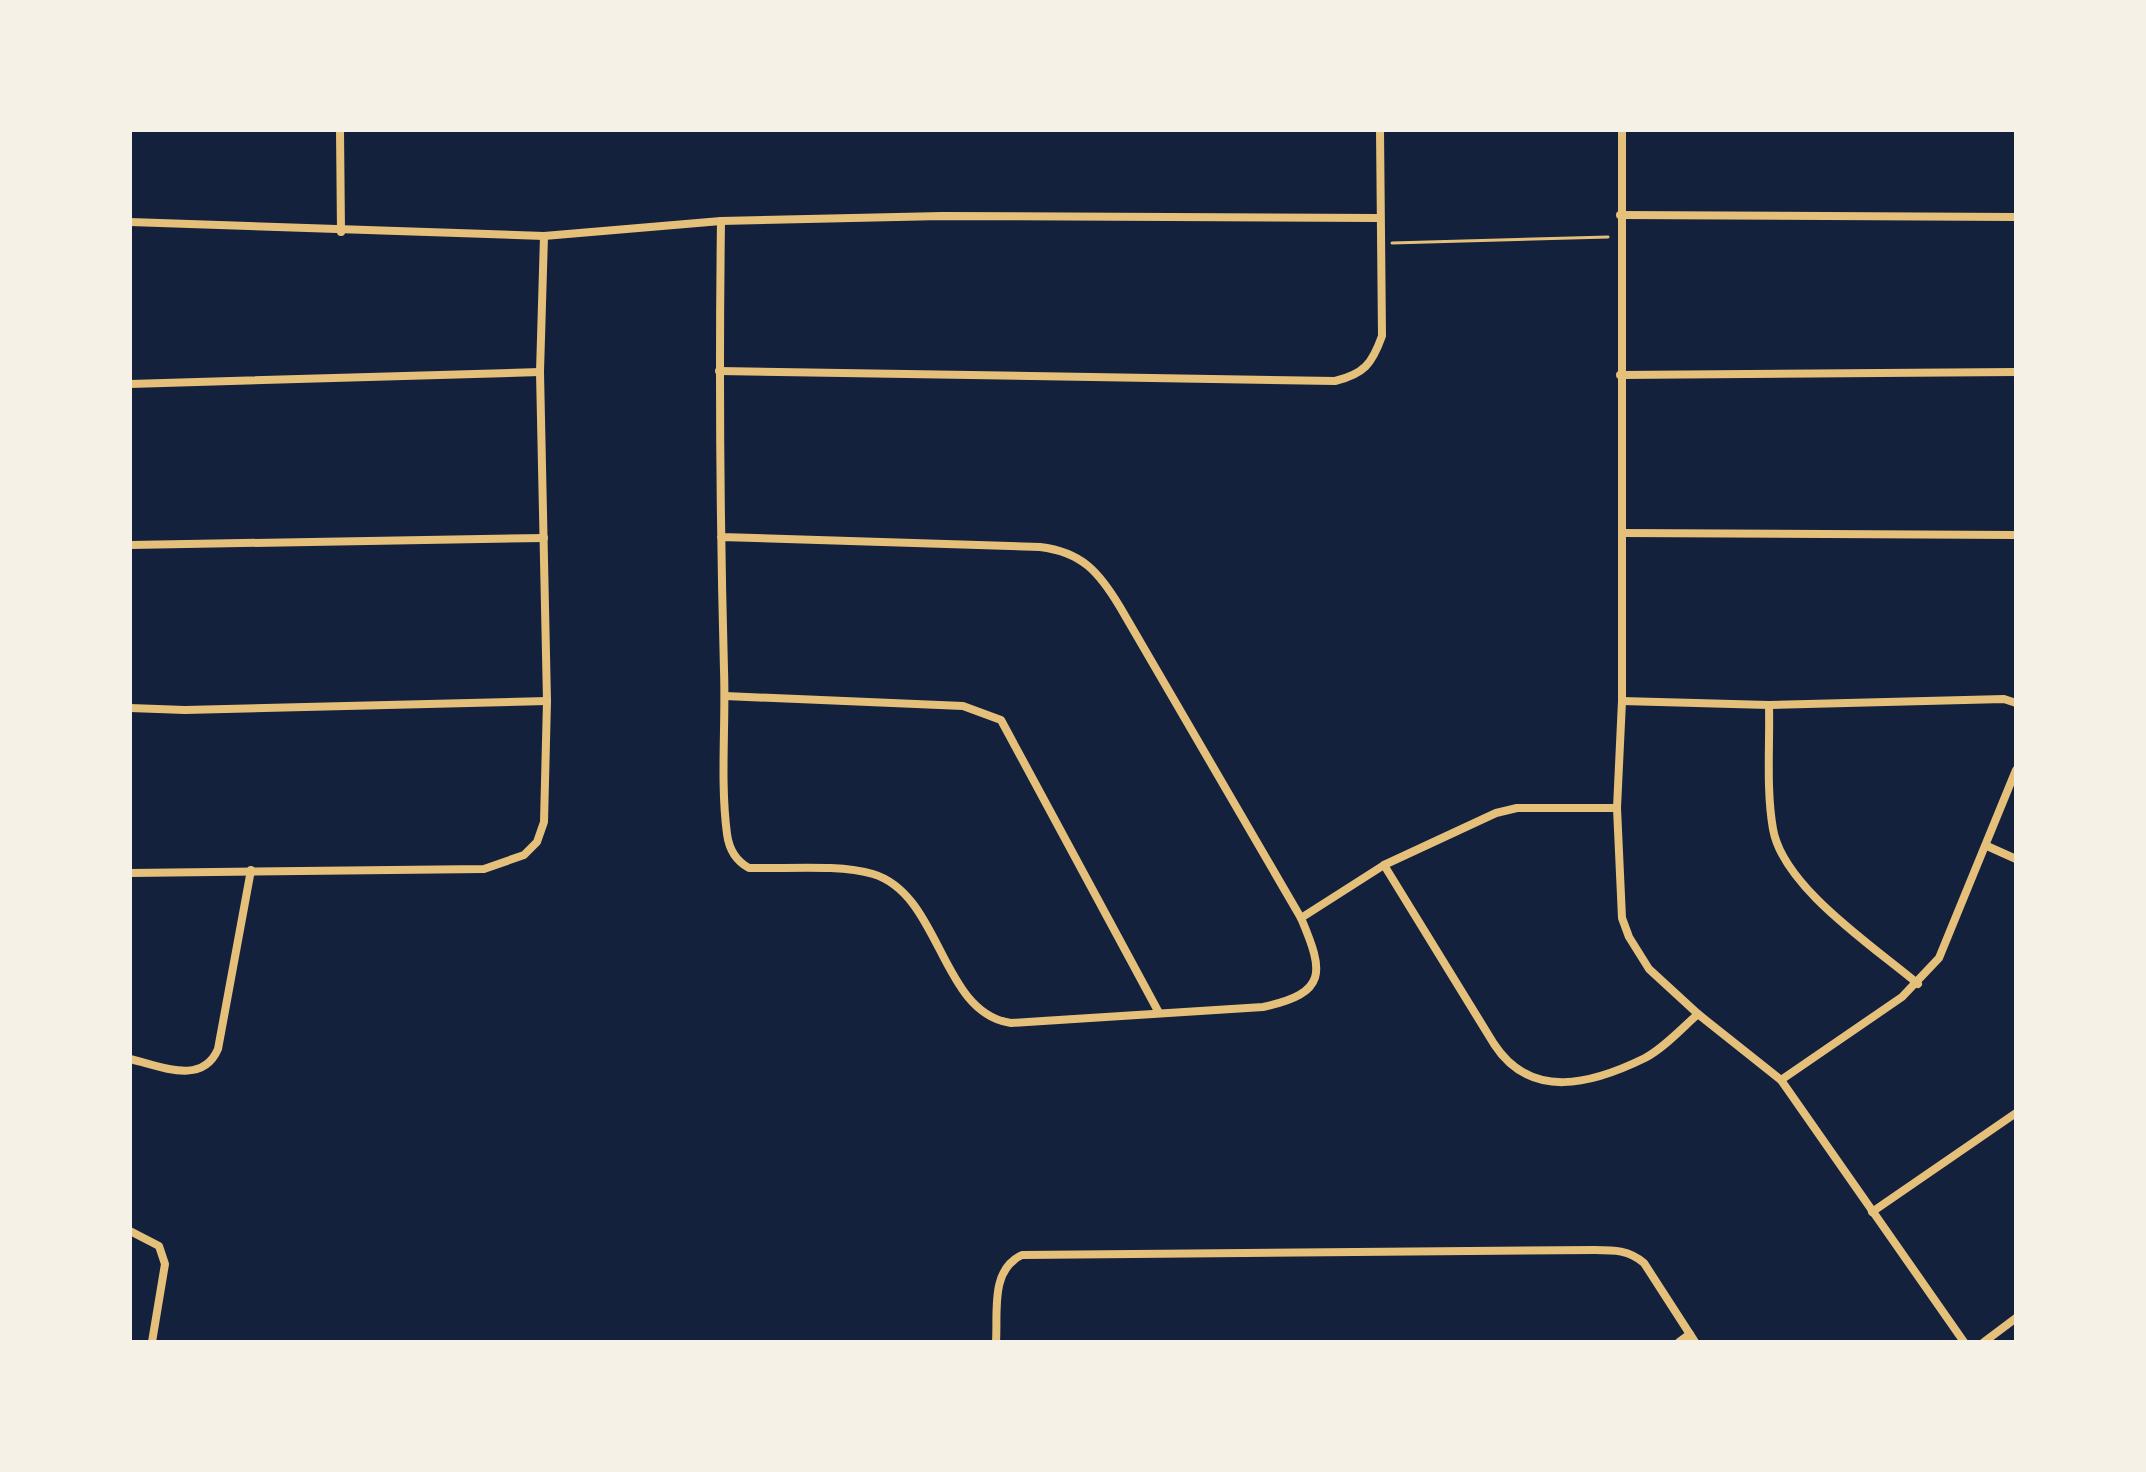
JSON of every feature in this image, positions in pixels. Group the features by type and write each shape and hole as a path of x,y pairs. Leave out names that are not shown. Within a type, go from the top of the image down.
{"street":[{"path":"340,130 341,232"},
{"path":"719,371 1335,381 1355,376 1369,367 1382,336 1380,130"},
{"path":"1622,130 1622,701 1617,808 1619,895 1629,937 1649,969 1698,1014 1781,1080 1964,1342"},
{"path":"1620,215 2016,217"},
{"path":"130,222 341,232 544,236 721,221 942,216 1379,218"},
{"path":"721,221 719,371 721,537 727,836 739,862 749,868 872,874 892,884 921,916 974,1006 994,1020 1011,1023 1158,1011 1263,1007 1290,1001 1304,992 1317,975 1319,961 1301,918 1104,581 1075,554 1040,547 721,537"},
{"path":"130,873 484,869 524,855 537,842 544,822 547,701 540,372 544,236"},
{"path":"130,384 540,372"},
{"path":"1620,375 2016,372"},
{"path":"1622,533 2016,535"},
{"path":"130,545 544,538"},
{"path":"725,696 963,706 1001,720 1158,1011"},
{"path":"1622,701 1769,705 1984,699 2016,703"},
{"path":"130,708 547,701"},
{"path":"1769,705 1772,827 1786,867 1808,890 1918,984"},
{"path":"1781,1080 1918,984 1939,958 2016,770"},
{"path":"1301,918 1384,865 1496,813 1517,808 1617,808"},
{"path":"1987,846 2016,859"},
{"path":"1384,865 1505,1062 1519,1072 1541,1082 1595,1078 1647,1057 1698,1014"},
{"path":"130,1059 188,1072 204,1070 212,1063 218,1049 251,870"},
{"path":"1872,1212 2016,1113"},
{"path":"130,1231 159,1246 165,1264 152,1342"},
{"path":"996,1342 999,1279 1003,1269 1022,1255 1619,1250 1634,1254 1653,1273 1693,1338 1679,1342"},
{"path":"1984,1342 2016,1318"}],"path":[{"path":"1381,243 1620,236"}]}
